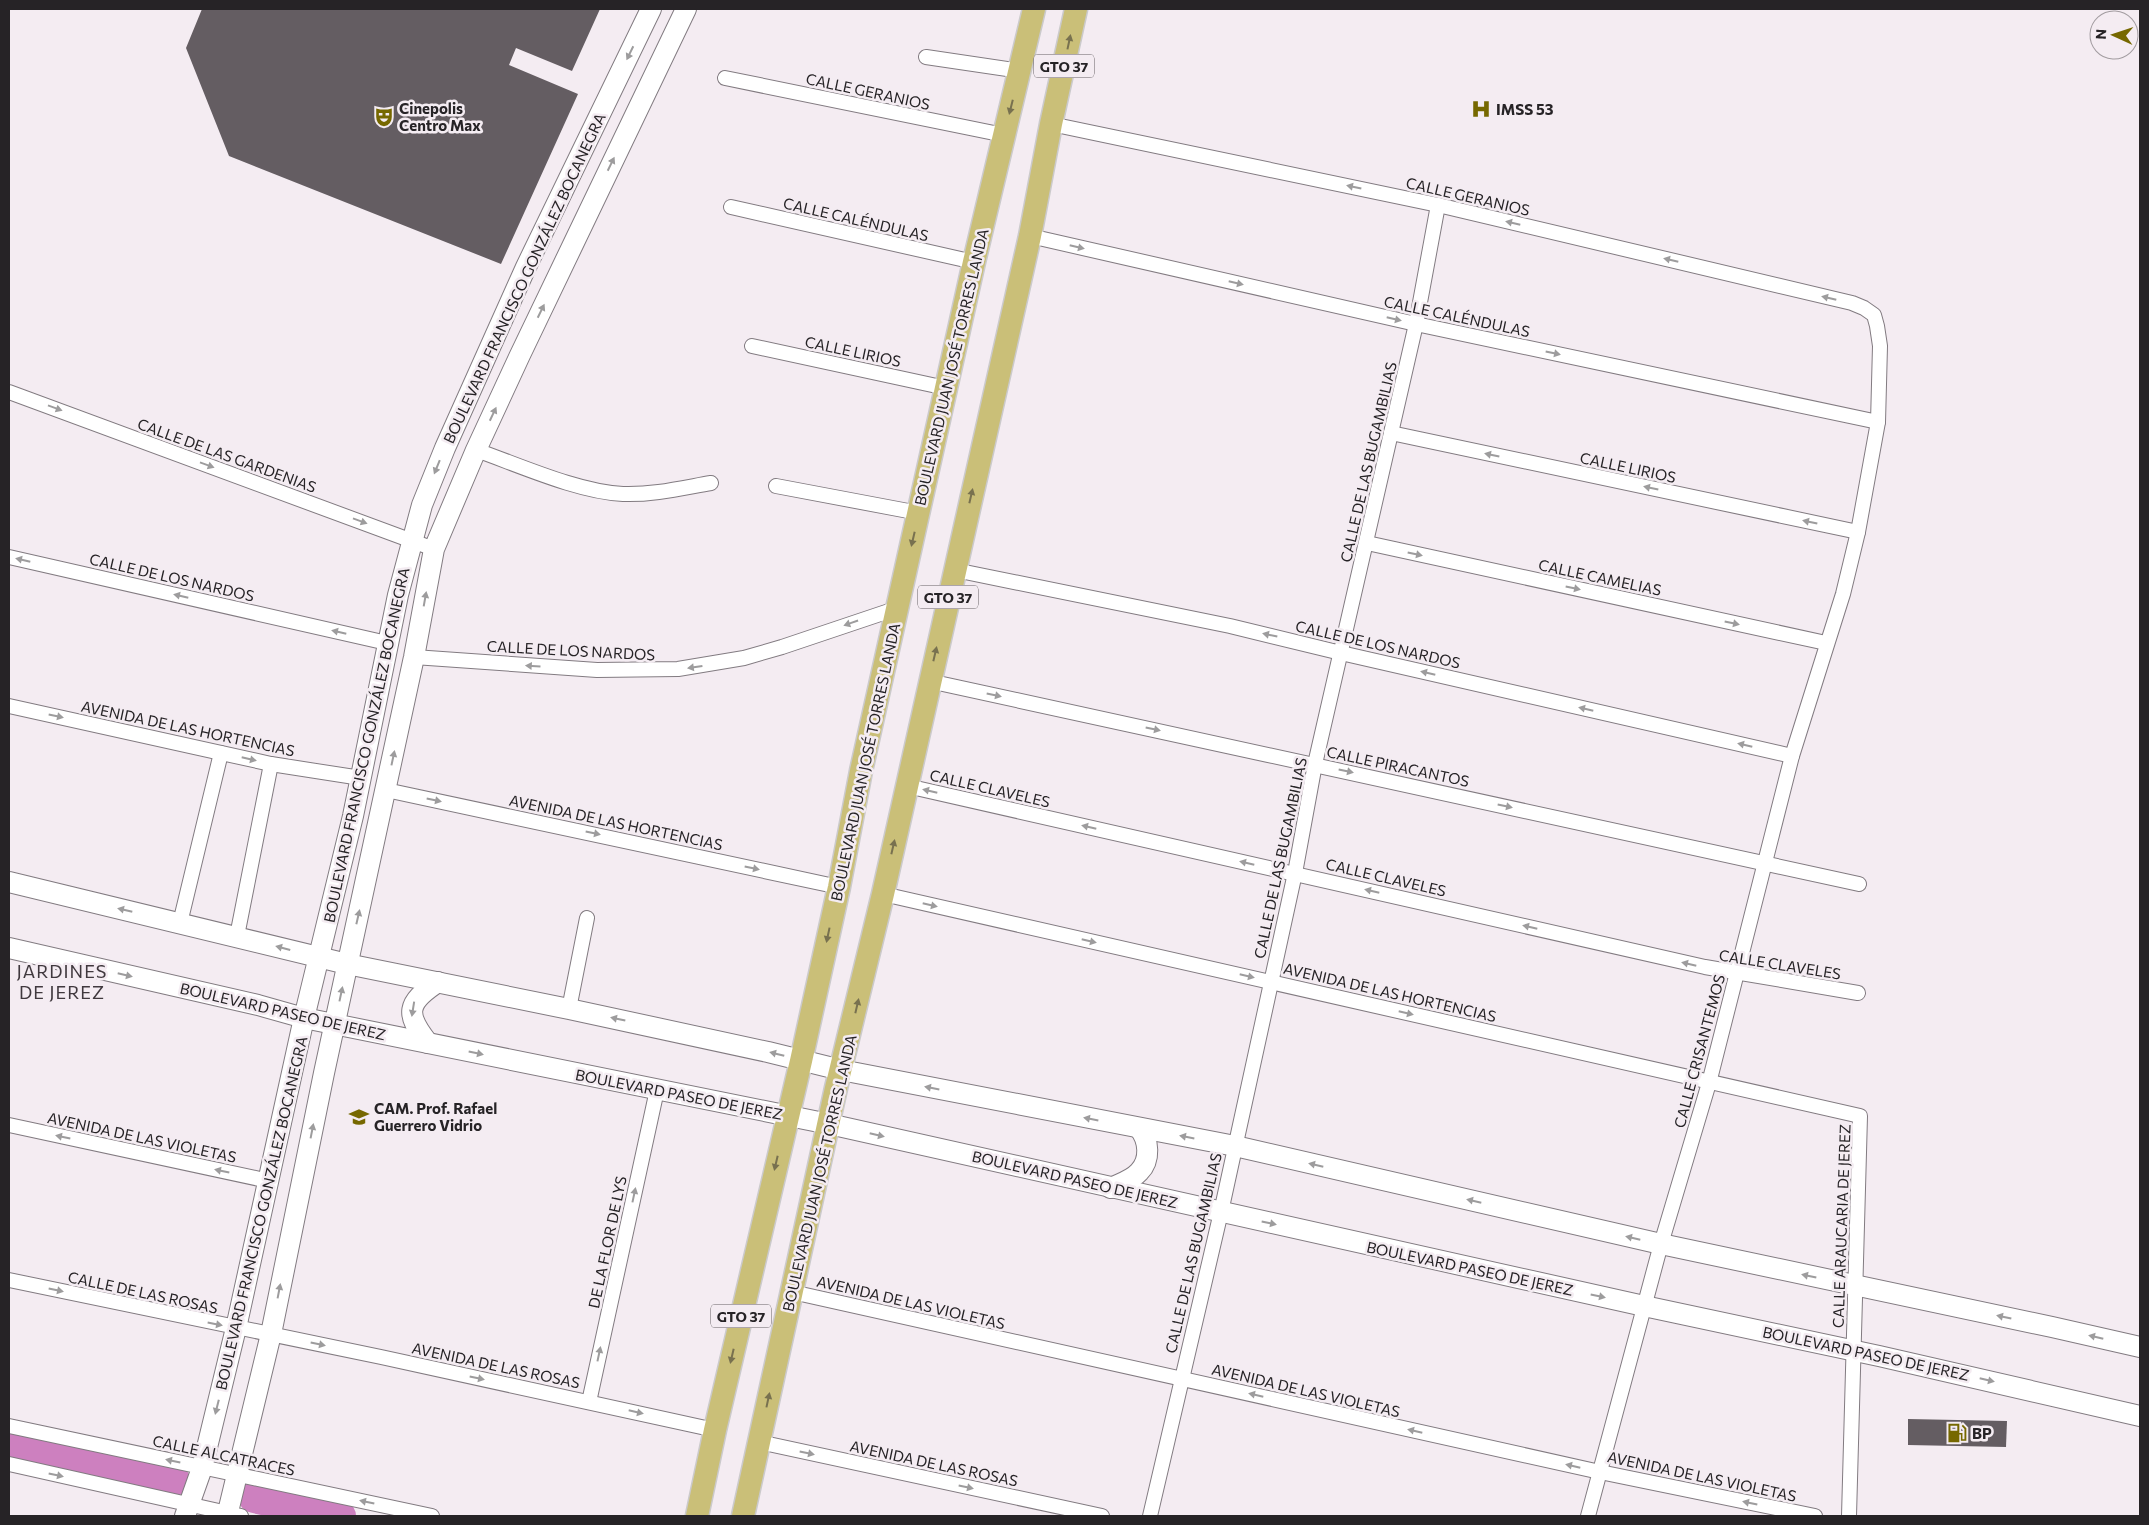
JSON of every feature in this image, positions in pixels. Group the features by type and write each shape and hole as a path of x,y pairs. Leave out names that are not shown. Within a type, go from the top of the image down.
{"main road":[{"name":"BOULEVARD FRANCISCO GONZÁLEZ BOCANEGRA","path":"187,1510 202,1468 236,1328 304,1018 361,778 387,643 422,505 506,310 651,9"},
{"name":"BOULEVARD FRANCISCO GONZÁLEZ BOCANEGRA","path":"232,1515 238,1475 271,1334 334,1024 414,657 434,549 476,450 520,355 686,9"},
{"name":"BOULEVARD JUAN JOSÉ TORRES LANDA","path":"697,1516 715,1430 801,1060 839,887 861,771 974,262 1034,9"},
{"name":"BOULEVARD JUAN JOSÉ TORRES LANDA","path":"743,1516 841,1070 883,894 1030,236 1051,124 1076,9"},
{"path":"506,310 522,326 520,355"},
{"path":"9,882 347,964 570,1009 841,1070 1235,1146 1661,1244 2052,1326 2140,1348"},
{"name":"BOULEVARD PASEO DE JEREZ","path":"9,948 249,1003 304,1018 829,1124 2140,1416"},
{"path":"428,1043 413,1022 411,1016 412,1006 416,998 438,982"},
{"path":"1111,1188 1129,1180 1141,1171 1147,1155 1148,1145 1144,1133 1139,1128"}],"street":[{"path":"926,57 1020,71"},
{"name":"CALLE GERANIOS","path":"725,78 1004,135"},
{"name":"CALLE GERANIOS","path":"1051,124 1438,205 1852,303 1874,315 1878,326 1880,346 1878,422"},
{"name":"CALLE DE LAS BUGAMBILIAS","path":"1150,1516 1221,1212 1295,873 1315,764 1416,324 1438,205"},
{"name":"CALLE CALÉNDULAS","path":"731,207 974,262"},
{"name":"CALLE CALÉNDULAS","path":"1030,236 1416,324 1878,422"},
{"name":"CALLE LIRIOS","path":"752,346 946,388"},
{"name":"CALLE DE LAS GARDENIAS","path":"9,392 434,549"},
{"path":"1858,532 1878,422"},
{"name":"CALLE LIRIOS","path":"1391,433 1858,532"},
{"path":"476,450 600,491 624,494 662,492 711,483"},
{"path":"776,486 919,513"},
{"name":"CALLE CRISANTEMOS","path":"1588,1516 1661,1244 1709,1083 1763,863 1792,756 1826,643 1843,594 1858,532"},
{"name":"CALLE CAMELIAS","path":"1367,543 1826,643"},
{"name":"CALLE DE LOS NARDOS","path":"9,557 387,643"},
{"name":"CALLE DE LOS NARDOS","path":"955,570 1239,628 1792,756"},
{"name":"CALLE DE LOS NARDOS","path":"414,657 597,670 678,669 712,665 753,655 898,608"},
{"name":"CALLE PIRACANTOS","path":"930,681 1859,884"},
{"name":"AVENIDA DE LAS HORTENCIAS","path":"9,706 270,764 361,778"},
{"path":"180,923 221,753"},
{"path":"237,936 270,764"},
{"name":"CALLE CLAVELES","path":"907,786 1736,974 1858,993"},
{"name":"AVENIDA DE LAS HORTENCIAS","path":"386,790 839,887"},
{"name":"AVENIDA DE LAS HORTENCIAS","path":"883,894 1860,1116"},
{"path":"570,1009 587,918"},
{"name":"DE LA FLOR DE LYS","path":"589,1402 656,1090"},
{"name":"CALLE ARAUCARIA DE JEREZ","path":"1849,1516 1860,1116"},
{"name":"AVENIDA DE LAS VIOLETAS","path":"9,1126 269,1181"},
{"name":"CALLE DE LAS ROSAS","path":"9,1280 271,1334"},
{"name":"AVENIDA DE LAS VIOLETAS","path":"792,1292 1600,1472 1815,1516"},
{"name":"AVENIDA DE LAS ROSAS","path":"271,1334 715,1430"},
{"name":"CALLE ALCATRACES","path":"9,1426 432,1516"},
{"name":"AVENIDA DE LAS ROSAS","path":"760,1442 1102,1516"},
{"path":"9,1464 187,1510 232,1515"}],"building":[{"path":"202,9 600,9 572,71 516,48 509,65 578,94 501,264 229,156 186,48"},
{"name":"BP","path":"1908,1419 2007,1421 2006,1447 1908,1445"}],"waterway":[{"path":"9,1443 174,1480"},
{"path":"254,1497 340,1516"}],"place":[{"name":"IMSS 53","path":"1481,109"},
{"name":"Cinepolis Centro Max","path":"384,117"},
{"name":"CAM. Prof. Rafael Guerrero Vidrio","path":"359,1117"},
{"name":"BP","path":"1957,1433"}],"district":[{"name":"JARDINES DE JEREZ","path":"62,981"}]}
